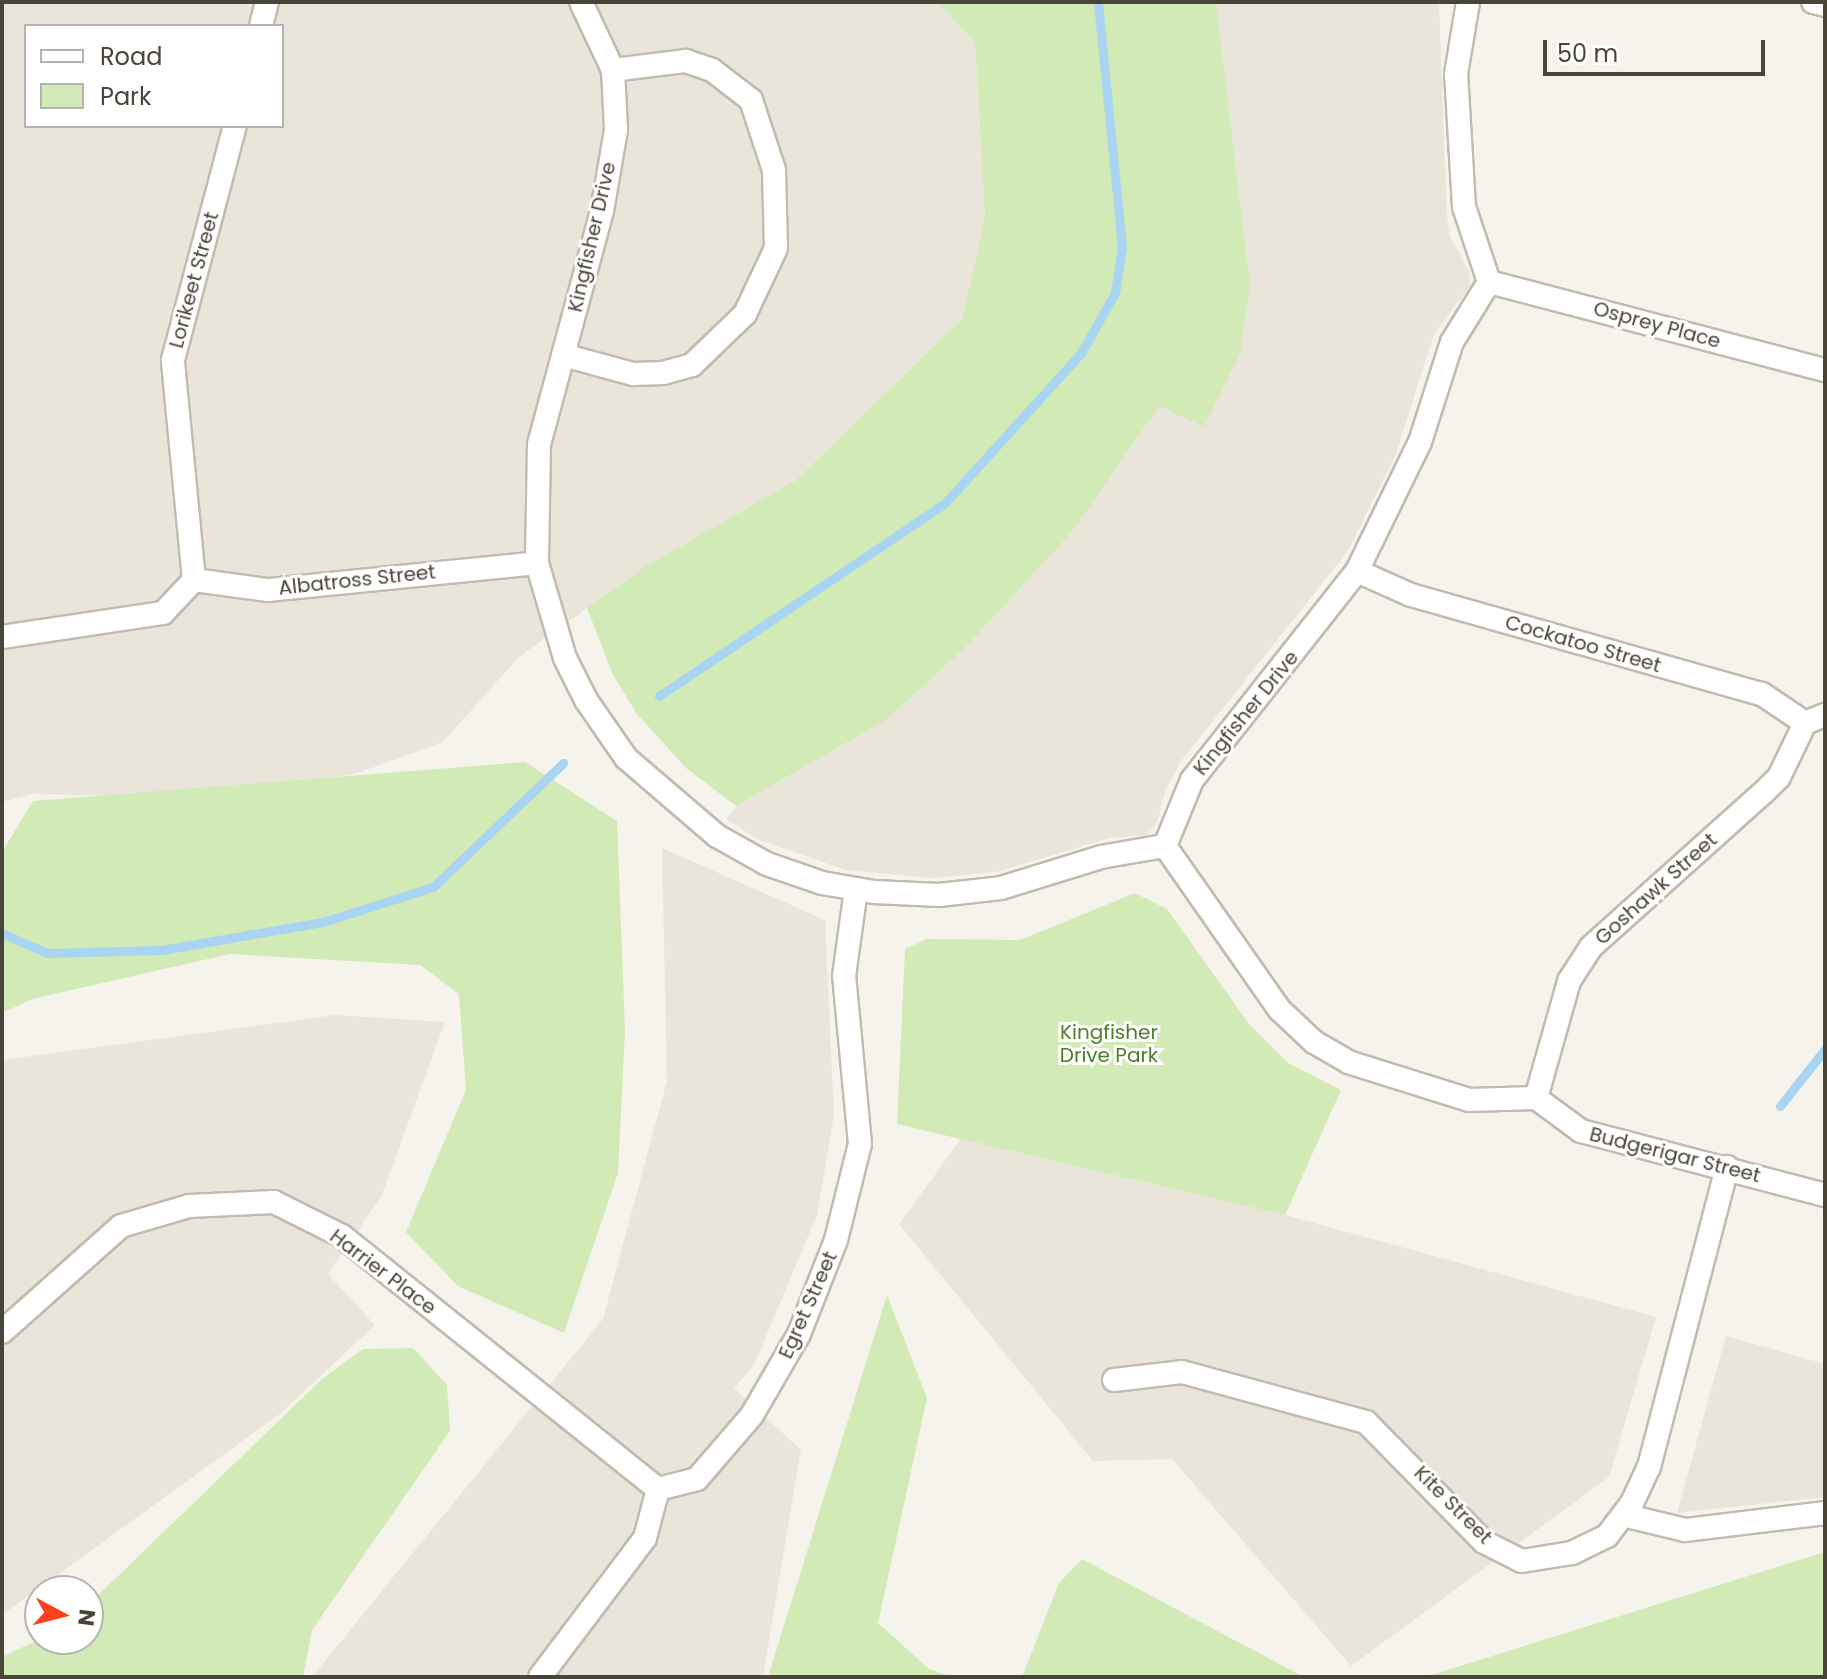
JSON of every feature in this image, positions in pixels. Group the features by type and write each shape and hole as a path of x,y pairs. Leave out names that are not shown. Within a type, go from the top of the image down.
{"street":[{"path":"262,24 267,2"},
{"name":"Kingfisher Drive","path":"581,2 613,70 616,130 602,211 539,445 537,563 574,677 599,723 641,774 683,812 736,848 785,871 856,890 928,895 983,891 1101,857 1165,846 1197,773 1357,571 1420,442 1452,342 1489,282"},
{"path":"1468,2 1456,64 1464,207 1489,282"},
{"path":"1813,2 1825,5"},
{"path":"563,355 633,374 692,365 745,314 776,248 774,170 751,100 712,70 686,61 613,70"},
{"name":"Lorikeet Street","path":"194,580 173,360 234,128"},
{"name":"Osprey Place","path":"1489,282 1825,370"},
{"name":"Albatross Street","path":"194,580 268,590 537,563"},
{"name":"Cockatoo Street","path":"1357,571 1411,595 1762,694 1815,719"},
{"path":"2,637 163,613 194,580"},
{"name":"Goshawk Street","path":"1536,1098 1562,1001 1579,963 1602,935 1779,777 1815,719"},
{"path":"1165,846 1280,1010 1314,1042 1348,1062 1469,1100 1536,1098"},
{"name":"Egret Street","path":"658,1489 697,1479 752,1415 799,1334 836,1240 860,1144 844,976 856,890"},
{"name":"Budgerigar Street","path":"1536,1098 1581,1131 1825,1195"},
{"name":"Kite Street","path":"1114,1380 1182,1372 1366,1422 1484,1542 1522,1561 1572,1553 1607,1536 1623,1515 1649,1467 1727,1167"},
{"name":"Harrier Place","path":"2,1332 121,1226 189,1206 274,1202 342,1236 658,1489"},
{"path":"540,1677 645,1538 658,1489"},
{"path":"1623,1515 1685,1530 1825,1513"}],"shaded area":[{"path":"2,2 938,2 975,43 985,217 962,319 796,480 646,566 519,657 443,742 358,773 240,798 33,794 2,802"},
{"path":"1216,2 1439,2 1447,216 1450,237 1469,271 1470,286 1434,334 1396,454 1348,551 1181,761 1166,789 1157,823 1147,835 1109,838 996,872 932,878 846,870 759,840 726,819 736,806 886,720 967,646 1072,532 1159,405 1204,427 1250,284"},
{"path":"662,848 825,920 834,1116 817,1215 754,1365 734,1388 801,1450 763,1677 312,1677 603,1319 667,1081"},
{"path":"335,1015 445,1022 382,1195 328,1274 375,1325 280,1414 57,1575 24,1575 24,1599 2,1615 2,1060"},
{"path":"961,1139 1285,1215 1656,1317 1609,1477 1351,1666 1172,1459 1093,1461 899,1224"},
{"path":"1726,1336 1825,1364 1825,1497 1677,1513"}],"green space":[{"path":"938,2 1216,2 1250,284 1240,354 1204,427 1159,406 1072,532 967,646 886,720 736,806 686,768 637,714 613,675 587,608 646,566 796,480 962,319 985,217 975,43"},
{"path":"525,762 617,821 625,1031 618,1173 564,1333 458,1286 406,1232 466,1090 459,994 420,965 230,954 32,999 2,1013 2,852 33,801"},
{"name":"Kingfisher Drive Park","path":"1135,893 1167,909 1249,1024 1288,1063 1341,1090 1285,1215 897,1124 905,949 927,939 1020,940"},
{"path":"887,1295 927,1398 878,1623 929,1669 952,1677 768,1677"},
{"path":"413,1348 447,1385 450,1431 312,1630 303,1677 2,1677 2,1657 24,1647 24,1655 104,1655 104,1590 322,1379 363,1349"},
{"path":"1825,1552 1825,1677 1425,1677"},
{"path":"1082,1559 1304,1677 1022,1677 1059,1583"}],"waterway":[{"path":"659,696 945,503 1081,353 1115,293 1122,247 1098,2"},
{"path":"2,933 47,953 162,950 323,922 433,887 563,763"},
{"path":"1780,1106 1825,1049"}]}
